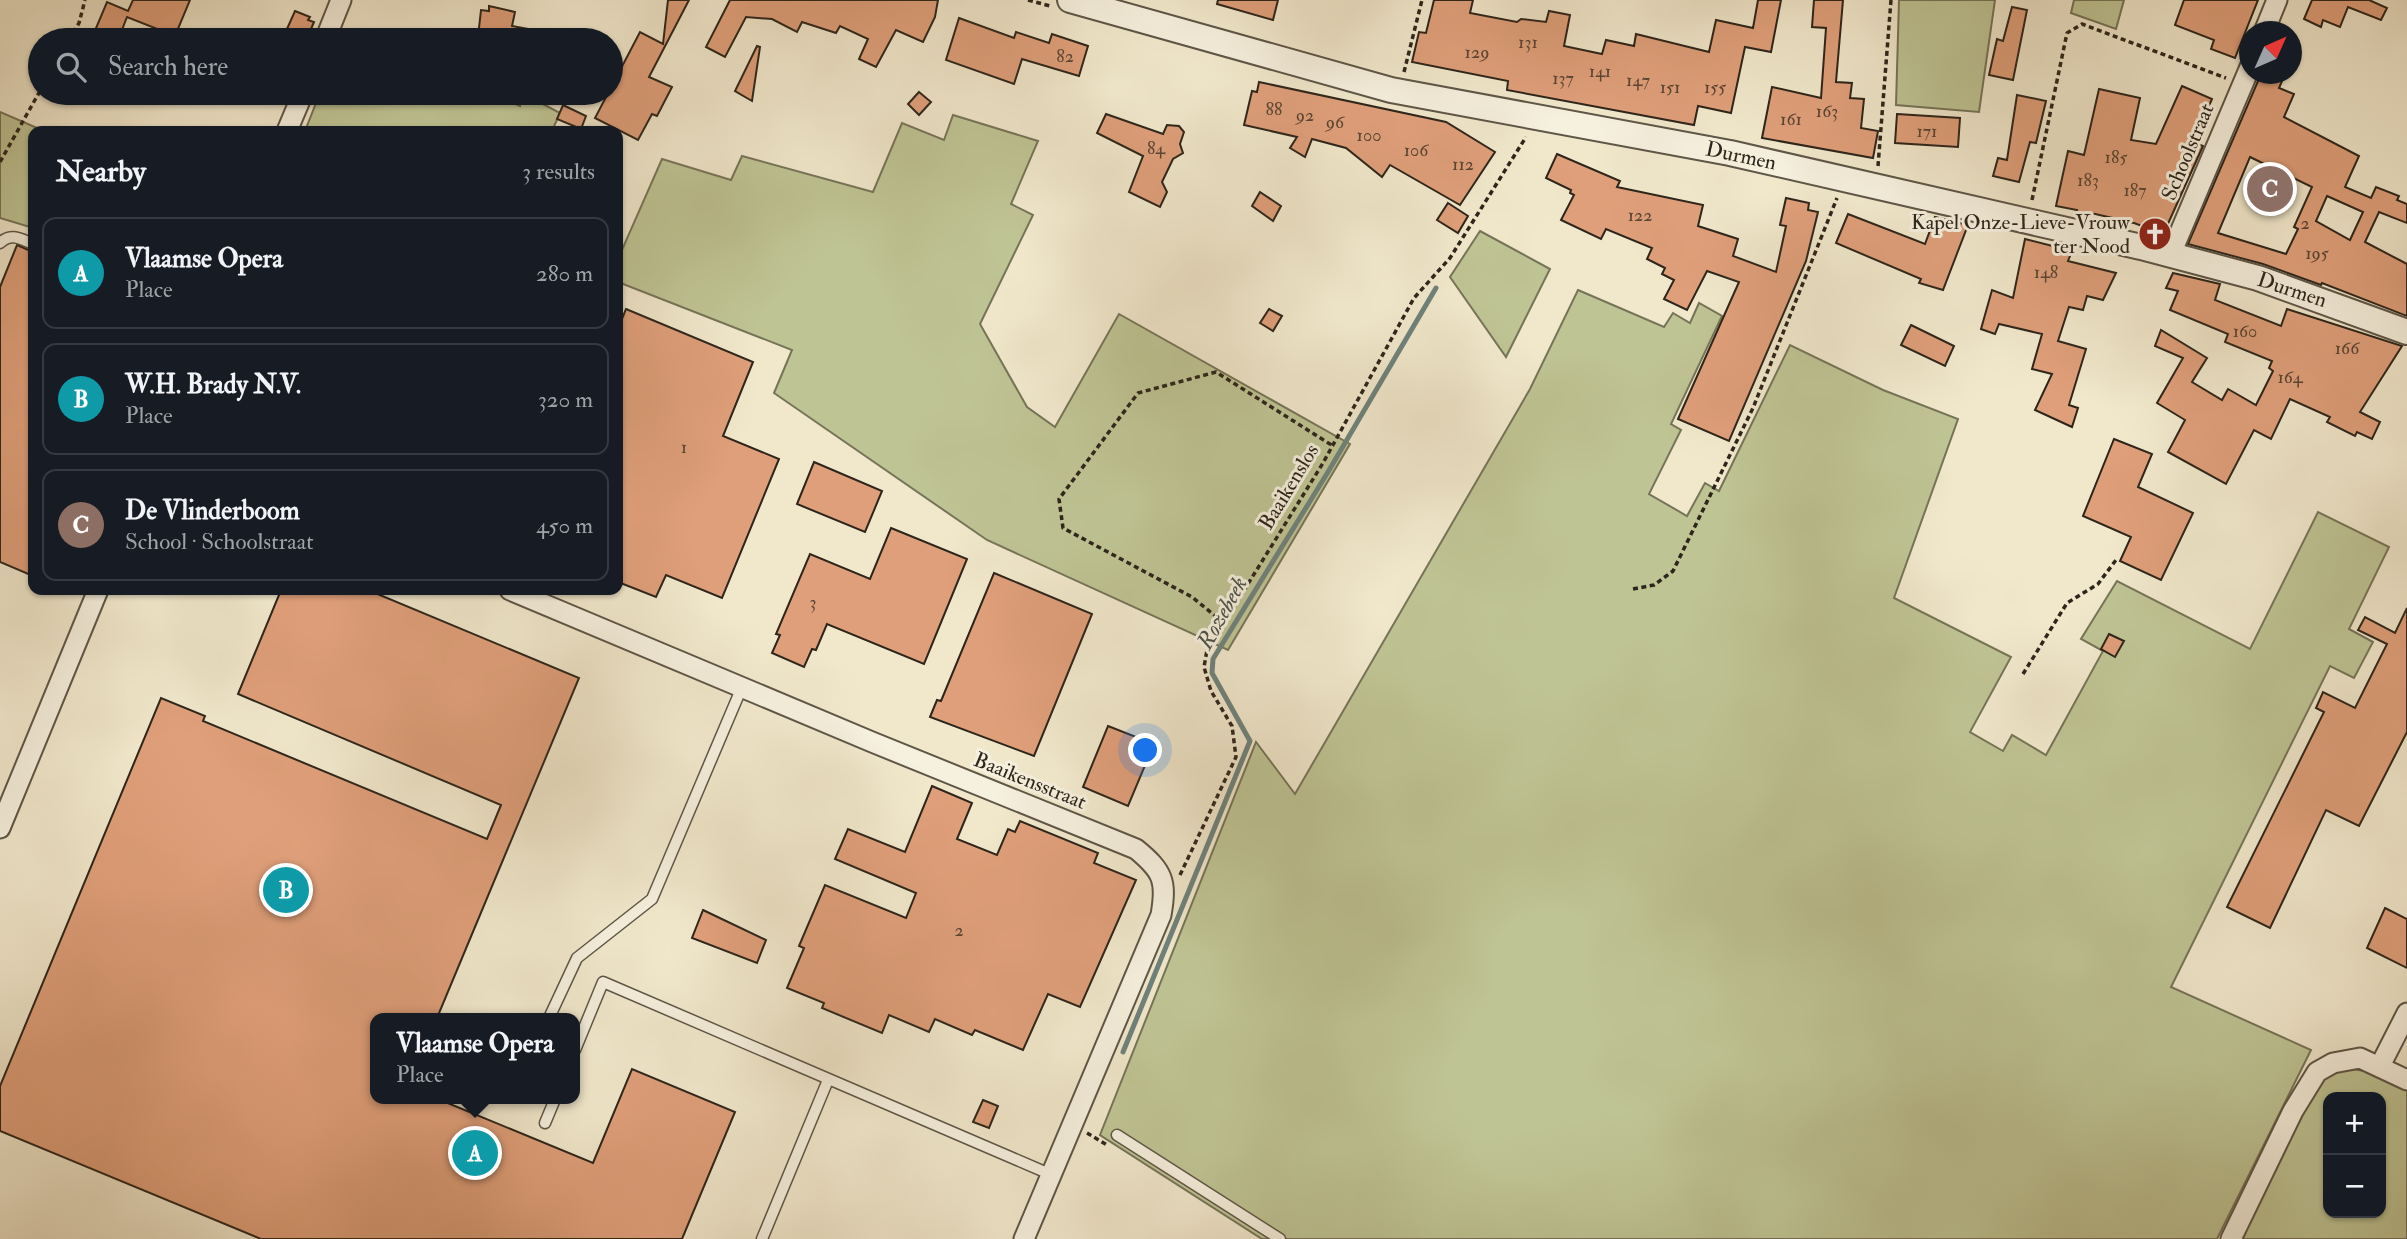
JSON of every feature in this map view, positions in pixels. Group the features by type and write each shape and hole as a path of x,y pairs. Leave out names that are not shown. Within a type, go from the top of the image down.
{"street":[{"path":"330,28 341,0"},
{"name":"Durmen","path":"1070,0 1399,91 1730,153 2028,220 2258,278 2407,332"},
{"path":"2268,21 2277,0"},
{"name":"Schoolstraat","path":"2170,257 2242,84"},
{"path":"289,126 298,105"},
{"path":"1,820 96,595"},
{"name":"Baaikensstraat","path":"522,595 1136,849 1156,865 1166,888"},
{"path":"1024,1239 1161,915 1166,888"},
{"path":"2380,1066 2407,1013"},
{"path":"2231,1239 2293,1111 2317,1072 2333,1063 2360,1058 2407,1080"}],"lane":[{"path":"0,243 15,236 28,242"},
{"path":"551,1013 577,958 652,898 742,686"},
{"path":"580,1038 603,982 1052,1175"},
{"path":"762,1239 828,1080"},
{"path":"545,1123 553,1104"},
{"path":"1117,1135 1280,1239"}],"path":[{"path":"76,28 85,0"},
{"path":"1399,91 1422,0"},
{"path":"1876,186 1891,0"},
{"path":"2028,220 2067,33 2082,24 2239,73"},
{"path":"0,162 32,105"},
{"name":"Baaikenslos","path":"1166,888 1178,879 1236,757 1232,726 1211,691 1204,667 1207,650 1333,446 1414,298 1450,258 1538,117"},
{"path":"1633,589 1654,585 1673,571 1753,408 1844,178"},
{"path":"1224,623 1192,597 1063,528 1059,499 1138,393 1216,372 1333,446"},
{"path":"2023,674 2067,603 2098,584 2116,560"}],"green space":[{"path":"1899,0 1995,0 1979,112 1896,105"},
{"path":"2074,0 2124,0 2116,29 2071,13"},
{"path":"315,105 545,105 560,113 554,126 307,126"},
{"path":"0,112 32,126 28,126 28,226 0,218"},
{"path":"953,115 1038,141 1011,204 1033,215 980,324 1027,407 1055,427 1119,314 1350,444 1228,650 987,540 774,393 792,350 623,284 623,248 662,159 731,180 742,156 873,192 902,123 944,140"},
{"path":"1480,231 1550,269 1506,357 1450,277"},
{"path":"1578,290 1664,327 1673,313 1690,323 1699,303 1722,316 1671,424 1681,430 1649,494 1687,516 1705,483 1719,491 1790,345 1883,390 1958,419 1894,598 2011,657 1970,732 2003,751 2012,735 2046,755 2103,651 2081,639 2117,581 2250,649 2318,512 2389,547 2349,629 2373,642 2354,678 2330,666 2171,987 2311,1050 2217,1239 1262,1239 1100,1135 1256,742 1295,794 1530,389"},
{"path":"2352,1069 2377,1073 2407,1088 2407,1239 2241,1239 2319,1082 2334,1072"}],"building":[{"path":"133,0 190,0 178,28 155,28 127,17 123,28 96,28 107,2 128,11"},
{"path":"668,0 689,0 649,77 672,87 657,116 652,114 638,140 623,132 623,126 611,126 595,118 602,105 623,105 623,64 640,32 663,44"},
{"path":"730,0 938,0 935,17 923,42 896,30 876,67 859,59 868,39 840,26 836,33 802,22 797,32 772,19 746,17 725,57 706,47"},
{"path":"1218,0 1278,0 1273,20 1217,4"},
{"path":"1434,0 1473,0 1470,13 1517,22 1521,19 1546,22 1549,11 1570,15 1564,46 1602,54 1606,40 1634,46 1636,34 1709,52 1716,20 1753,28 1758,0 1781,0 1771,52 1745,47 1731,113 1698,106 1694,125 1507,90 1508,81 1412,62 1419,32 1426,33"},
{"path":"1814,0 1843,0 1836,82 1852,83 1850,98 1864,99 1861,128 1878,131 1873,158 1762,138 1772,87 1821,98 1826,28 1812,27"},
{"path":"2184,0 2258,0 2250,21 2239,21 2239,48 2235,58 2211,49 2214,40 2175,25"},
{"path":"2312,0 2369,0 2387,8 2381,20 2348,7 2340,27 2323,20 2321,27 2304,19"},
{"path":"489,6 515,12 512,26 523,28 479,28 481,10 489,11"},
{"path":"2012,7 2027,10 2013,80 1989,75 1997,39 2003,41"},
{"path":"295,11 310,17 308,20 314,22 311,28 287,28"},
{"path":"959,18 1014,38 1016,32 1049,43 1052,34 1088,46 1079,76 1022,59 1014,84 946,60"},
{"path":"757,46 760,47 752,101 735,91"},
{"path":"1259,82 1446,122 1495,152 1460,205 1390,165 1382,177 1346,148 1312,139 1305,157 1290,148 1297,137 1244,125 1252,91 1257,92"},
{"path":"2257,84 2281,84 2279,88 2294,94 2284,117 2359,156 2345,187 2371,198 2376,187 2399,196 2397,200 2407,204 2407,223 2379,212 2365,242 2407,264 2407,316 2322,283 2321,285 2263,264 2188,244","holes":["2250,157 2312,187 2294,227 2298,229 2286,254 2218,233","2327,196 2363,212 2350,240 2316,221"]},
{"path":"2182,86 2212,99 2193,142 2203,146 2162,237 2150,234 2145,227 2134,223 2091,213 2076,214 2077,210 2056,206 2068,151 2084,155 2099,89 2140,98 2131,140 2156,144"},
{"path":"919,92 931,102 919,115 908,104"},
{"path":"2017,95 2046,101 2036,143 2030,142 2019,182 1993,176 1998,158 2007,160"},
{"path":"563,105 586,116 582,126 574,126 557,119"},
{"path":"1106,114 1163,134 1167,125 1179,126 1184,132 1180,144 1183,153 1173,159 1162,182 1167,192 1160,207 1129,192 1143,156 1097,133"},
{"path":"1897,114 1960,118 1958,147 1895,143"},
{"path":"1557,154 1620,181 1617,187 1703,205 1698,226 1738,239 1733,256 1776,272 1786,226 1780,225 1786,198 1809,203 1808,210 1818,212 1806,261 1729,441 1678,419 1739,282 1707,271 1687,310 1664,299 1674,280 1662,274 1665,268 1647,259 1652,248 1606,229 1601,239 1561,220 1574,195 1570,193 1571,190 1546,178"},
{"path":"1260,192 1281,206 1273,221 1252,206"},
{"path":"1448,203 1468,216 1458,233 1437,220"},
{"path":"1848,214 1925,244 1935,217 1968,225 1943,290 1919,283 1921,279 1836,243"},
{"path":"2025,239 2072,251 2068,261 2116,273 2103,300 2087,296 2083,310 2069,307 2058,341 2086,349 2069,405 2078,408 2072,427 2035,410 2052,374 2032,369 2042,334 1999,324 1995,334 1981,329 1992,290 2013,298"},
{"path":"17,245 28,250 28,574 0,562 0,287"},
{"path":"2173,273 2220,284 2215,300 2281,326 2287,309 2402,346 2360,412 2380,422 2372,439 2357,432 2355,436 2327,422 2330,417 2290,399 2271,439 2254,430 2226,484 2168,452 2185,420 2157,403 2183,358 2155,346 2161,330 2207,358 2192,382 2222,400 2228,389 2256,405 2273,371 2269,368 2272,361 2225,342 2228,334 2170,310 2178,291 2166,288"},
{"path":"626,309 753,362 723,436 779,459 722,598 666,575 656,597 623,584 623,316"},
{"path":"1269,309 1282,316 1273,331 1260,323"},
{"path":"1911,325 1954,346 1945,366 1901,345"},
{"path":"2114,439 2152,454 2138,487 2193,513 2161,580 2120,561 2131,537 2083,516"},
{"path":"814,462 882,491 865,532 797,504"},
{"path":"891,528 967,559 924,664 827,624 816,650 812,649 804,667 772,653 780,635 776,634 810,554 870,579"},
{"path":"994,573 1092,614 1034,756 930,717 937,700 941,701"},
{"path":"279,595 380,595 579,678 439,1013 370,1013 370,1104 450,1104 593,1163 632,1069 735,1112 682,1239 261,1239 0,1131 0,1086 161,698 205,716 203,721 487,839 501,805 238,694"},
{"path":"2407,608 2407,732 2359,826 2326,810 2270,928 2227,907 2324,712 2316,708 2323,692 2355,708 2387,644 2358,630 2365,617 2395,633"},
{"path":"2109,634 2124,641 2115,657 2101,649"},
{"path":"1108,726 1154,744 1128,806 1083,787"},
{"path":"932,786 972,803 957,839 997,855 1008,829 1015,832 1020,821 1098,853 1094,863 1136,880 1080,1007 1048,994 1023,1050 975,1030 972,1035 935,1019 929,1032 889,1015 882,1033 822,1008 824,1003 787,988 804,948 799,946 825,885 906,918 916,893 835,859 848,829 905,852"},
{"path":"2385,908 2407,919 2407,968 2367,948"},
{"path":"703,910 766,940 757,963 692,938"},
{"path":"983,1100 998,1106 989,1128 973,1122"}],"waterway":[{"name":"Rozebeek","path":"1123,1052 1250,741 1212,673 1213,659 1328,472 1436,288"}],"place":[{"name":"De Vlinderboom","path":"2270,189"},
{"name":"Kapel Onze-Lieve-Vrouw ter Nood","path":"2155,234"},
{"name":"W.H. Brady N.V.","path":"286,890"},
{"name":"Vlaamse Opera","path":"475,1153"}]}
